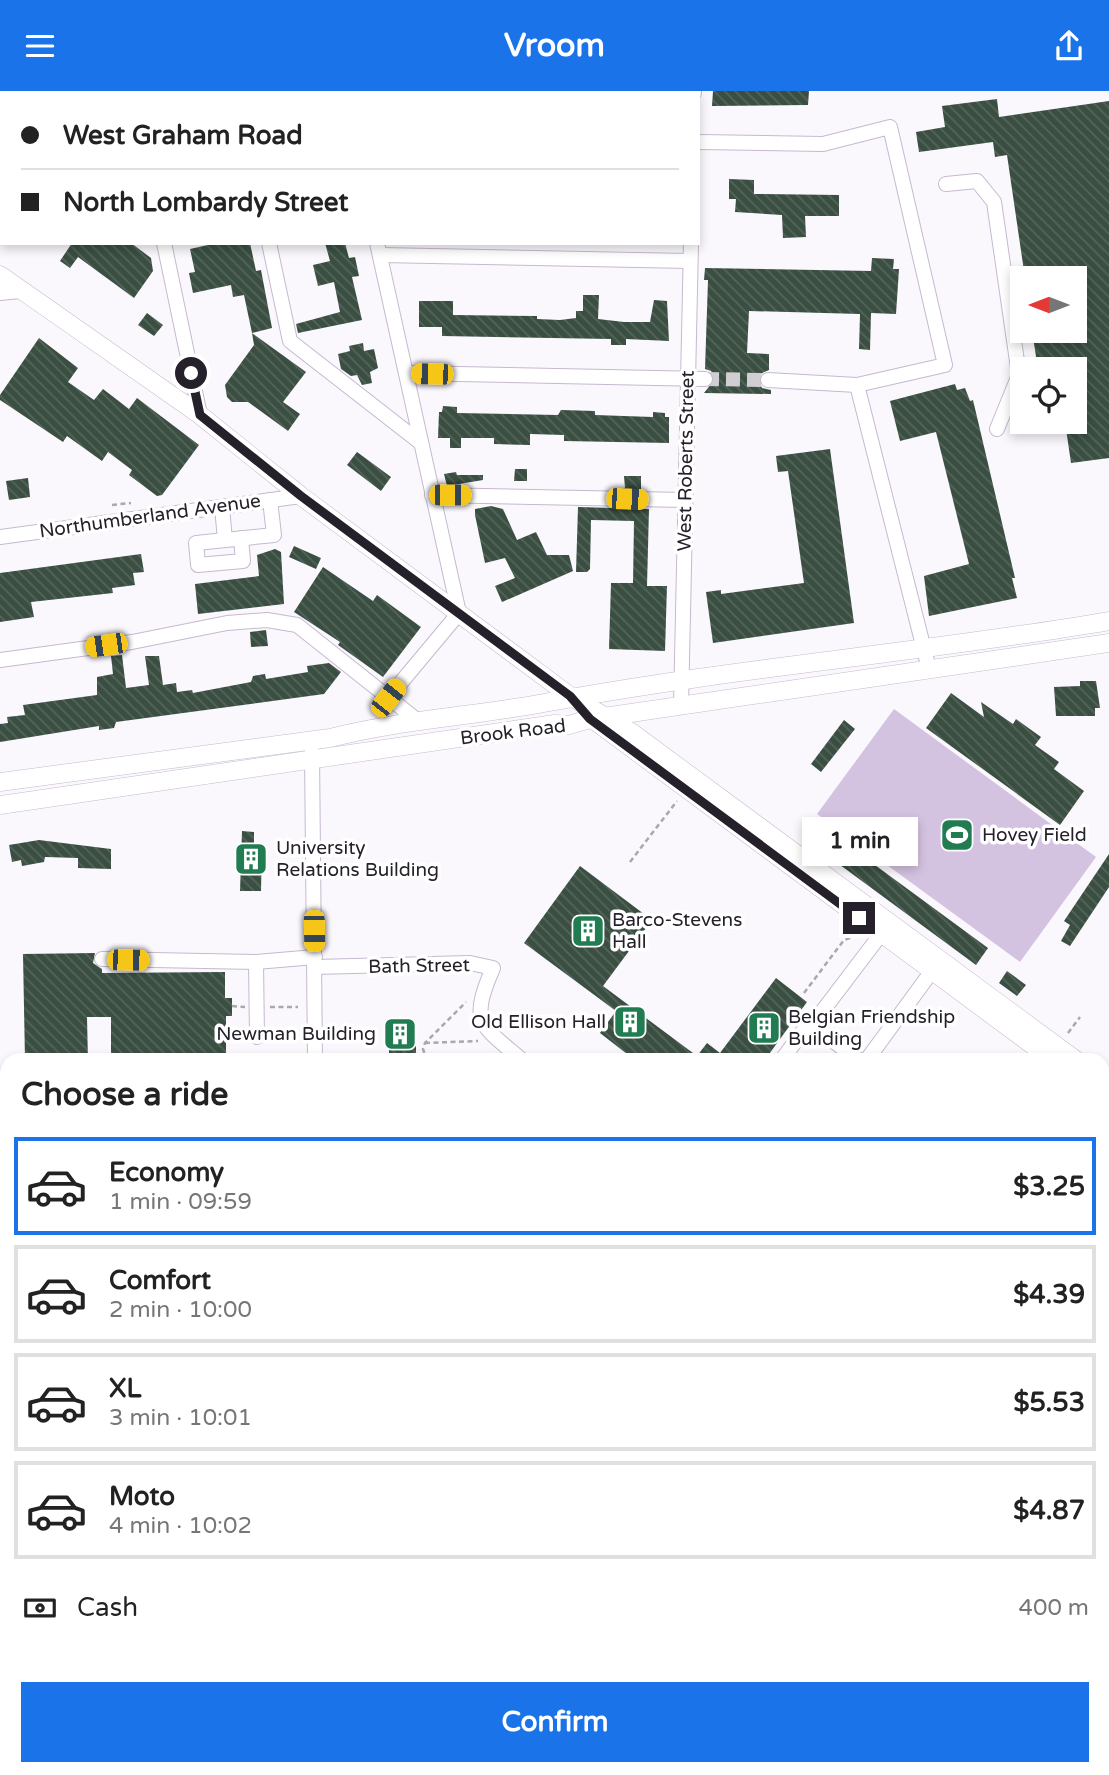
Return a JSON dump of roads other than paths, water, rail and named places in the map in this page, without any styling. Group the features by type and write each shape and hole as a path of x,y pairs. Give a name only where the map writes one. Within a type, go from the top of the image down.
{"main road":[{"path":"0,275 200,415 301,496 570,696 609,717 803,856 1066,1053"},
{"name":"Brook Road","path":"0,782 313,740 682,679 923,651 1109,621"},
{"name":"Brook Road","path":"0,804 555,724 569,725 590,719 1109,643"},
{"path":"570,696 590,719 1043,1053"}],"street":[{"path":"700,142 823,144 890,127 946,365 857,385 768,380"},
{"path":"946,184 977,181 994,202 1019,375 997,429"},
{"path":"164,245 200,415"},
{"path":"269,245 290,341 421,443"},
{"name":"West Roberts Street","path":"681,706 691,245"},
{"path":"388,698 459,613 378,249 690,261"},
{"path":"0,293 20,291"},
{"path":"406,373 705,379"},
{"path":"857,385 929,669"},
{"path":"432,495 685,500"},
{"name":"Northumberland Avenue","path":"0,537 301,496"},
{"path":"241,538 243,561 198,565 196,543 241,538 274,535 270,500"},
{"path":"222,507 225,540"},
{"path":"0,660 132,642 227,623 267,620 297,625 418,721"},
{"path":"313,740 316,1053"},
{"path":"787,1053 803,1031 812,1025 881,934"},
{"path":"102,959 315,962"},
{"path":"256,962 257,1037"},
{"name":"Bath Street","path":"315,962 470,963 493,968 479,1001 482,1022 514,1053"},
{"path":"872,1053 932,971"},
{"path":"812,1025 849,1053"}],"tunnel":[{"path":"705,379 768,380"}],"place":[{"name":"Hovey Field","path":"957,835"},
{"name":"University Relations Building","path":"251,859"},
{"name":"Barco-Stevens Hall","path":"588,931"},
{"name":"Old Ellison Hall","path":"630,1022"},
{"name":"Belgian Friendship Building","path":"764,1028"},
{"name":"Newman Building","path":"400,1034"}]}
